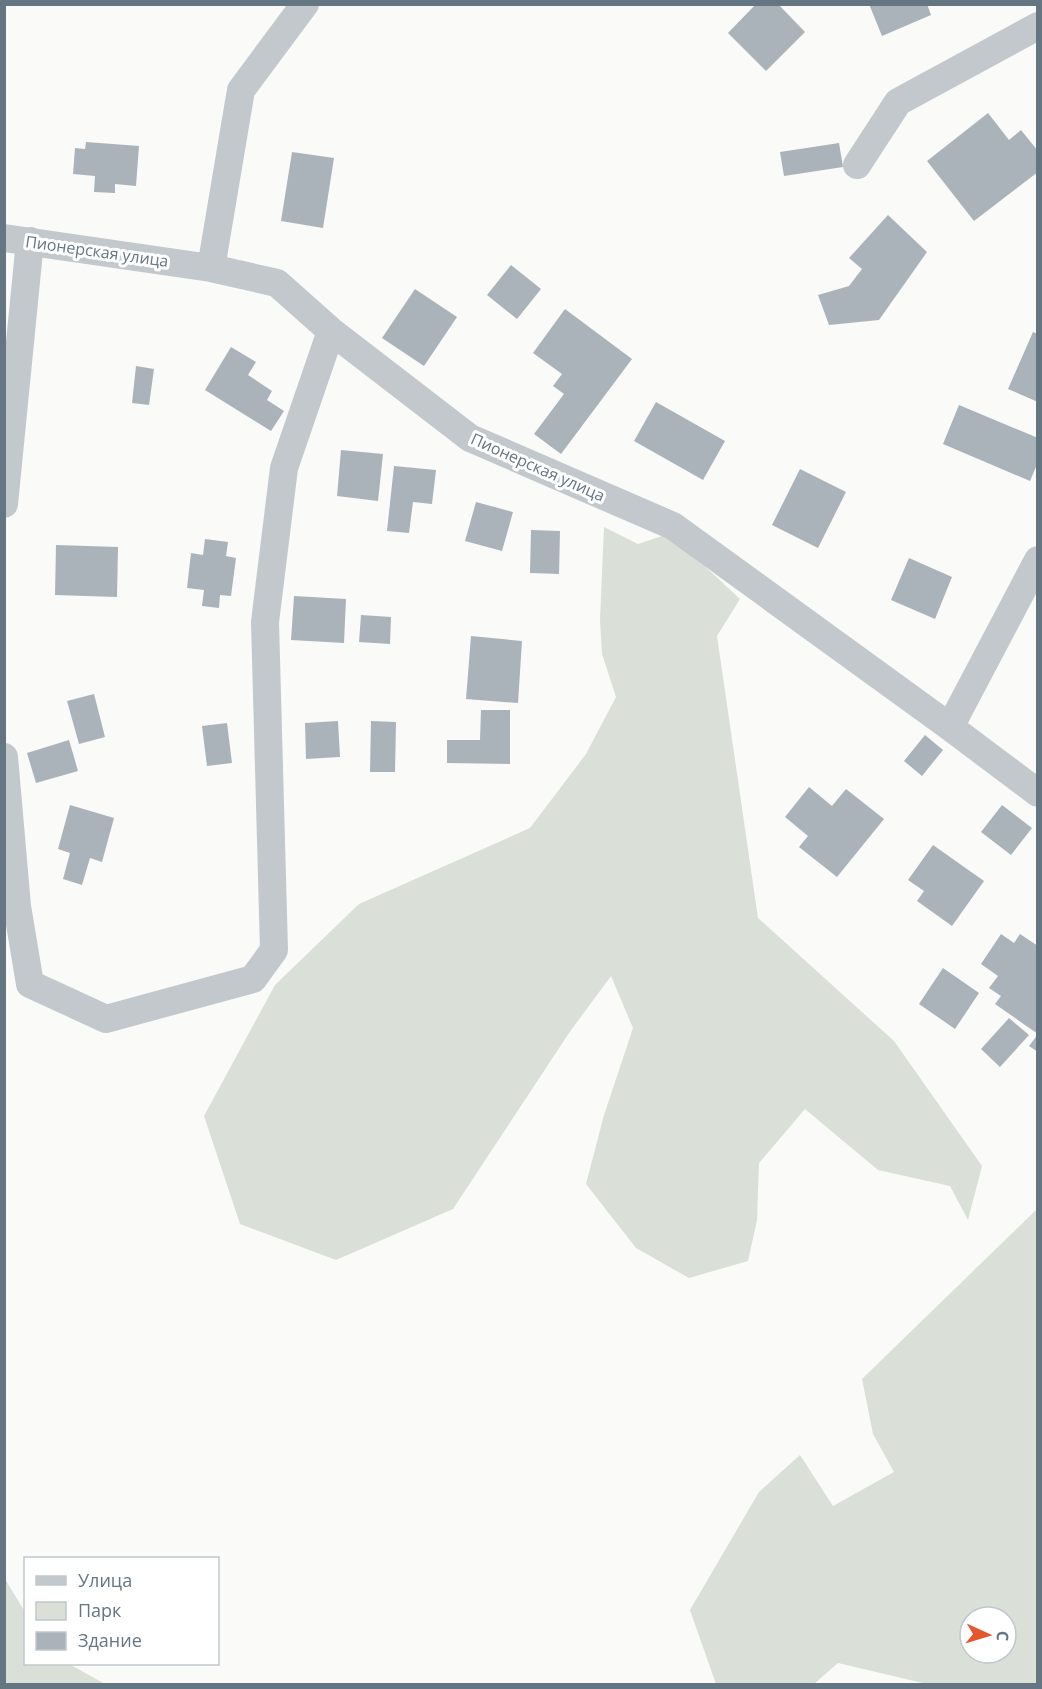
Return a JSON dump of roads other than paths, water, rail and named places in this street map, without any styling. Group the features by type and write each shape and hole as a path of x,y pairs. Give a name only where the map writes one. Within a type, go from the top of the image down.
{"street":[{"path":"211,268 242,90 305,4"},
{"path":"857,165 898,102 1038,26"},
{"path":"4,504 17,239"},
{"name":"Пионерская улица","path":"17,239 211,268 278,283 331,331 470,438 672,526 1038,793"},
{"path":"4,757 17,906 30,984 106,1019 253,979 274,950 265,622 284,468 331,331"},
{"path":"950,727 1038,560"}]}
